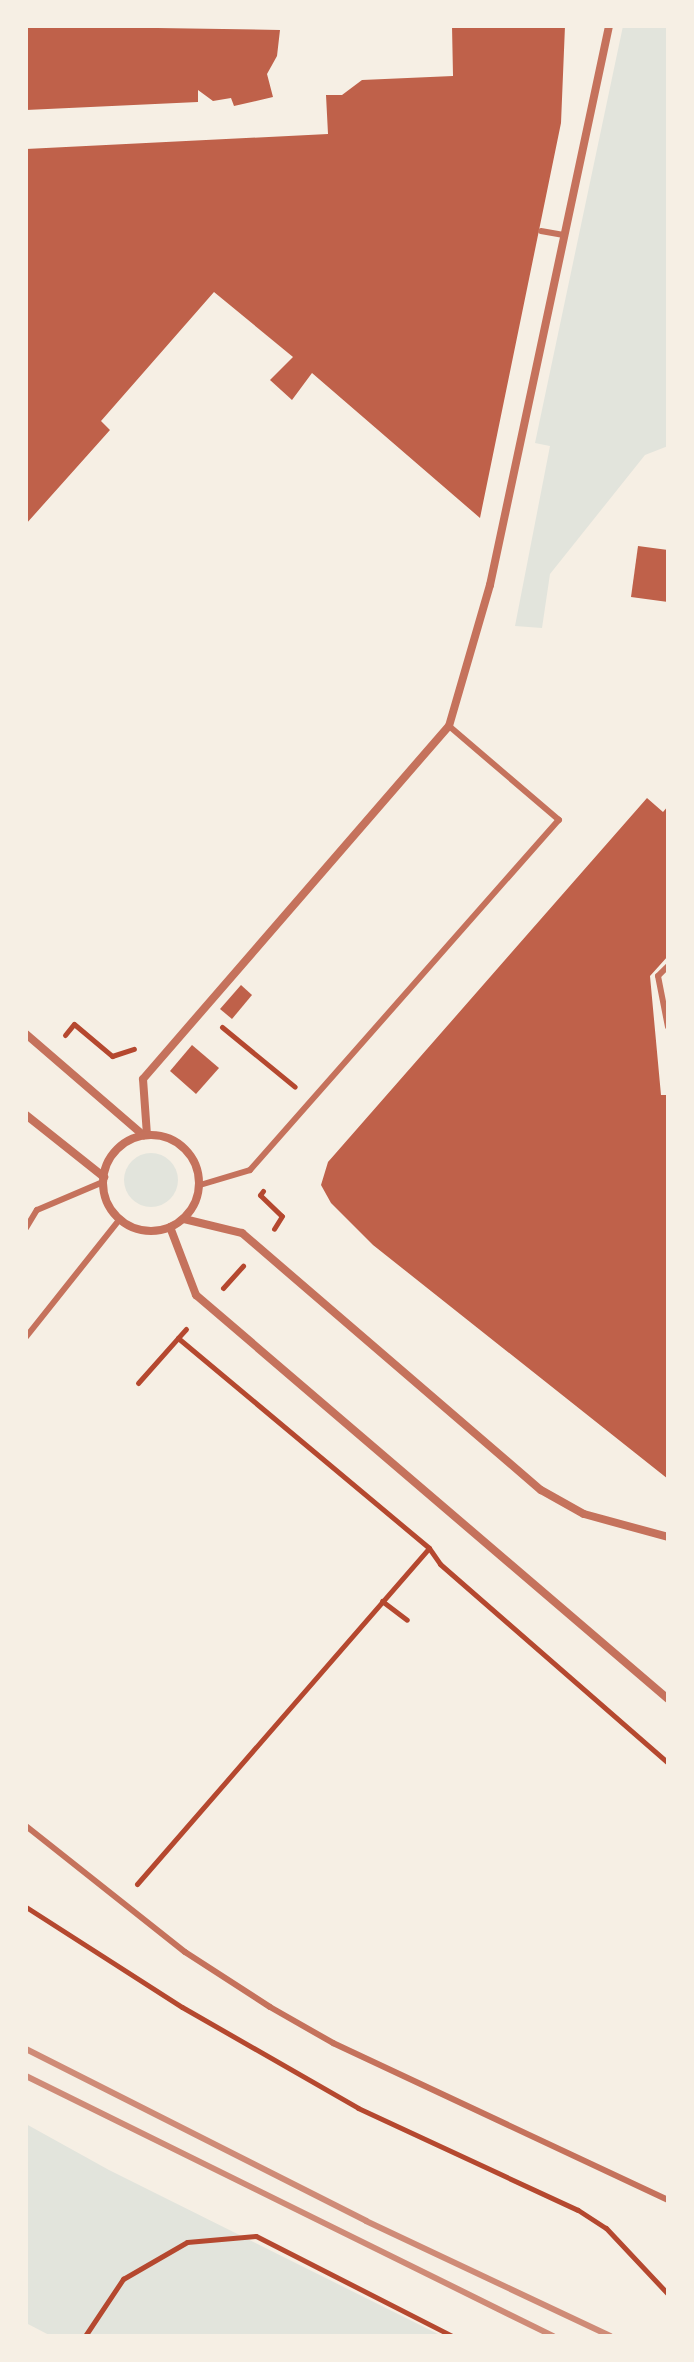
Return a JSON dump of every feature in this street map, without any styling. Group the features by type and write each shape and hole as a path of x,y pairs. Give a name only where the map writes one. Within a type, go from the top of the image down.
{"street":[{"path":"145,1135 143,1079 449,726 490,585 609,26"},
{"path":"26,1034 145,1135 182,1145 192,1157 200,1185 184,1219 170,1227 149,1231 120,1219 109,1206 104,1179 114,1151 145,1135"},
{"path":"26,1115 104,1179"},
{"path":"184,1219 242,1233 541,1490 584,1514 668,1537"},
{"path":"170,1227 196,1295 668,1699"}],"lane":[{"path":"541,231 564,235"},
{"path":"200,1185 250,1170 559,820 449,726"},
{"path":"668,966 658,976 668,1027"},
{"path":"26,1228 37,1210 104,1179"},
{"path":"26,1337 120,1219"},
{"path":"26,1826 185,1952 333,2043 668,2200"}],"path":[{"path":"202,1011 312,1101"},
{"path":"50,1054 74,1024 112,1056 141,1047"},
{"path":"267,1238 282,1216 260,1195 270,1184"},
{"path":"138,1383 186,1329"},
{"path":"178,1338 429,1548 440,1564 668,1763"},
{"path":"120,1903 429,1548"},
{"path":"382,1601 407,1620"},
{"path":"26,1907 182,2007 358,2108 578,2210 606,2228 668,2294"},
{"path":"85,2336 123,2279 187,2242 256,2236 452,2336"}],"shaded area":[{"path":"623,26 668,26 668,446 645,455 550,574 542,628 515,626 550,446 535,443"},
{"path":"151,1153 170,1161 178,1180 170,1199 151,1207 132,1199 124,1180 132,1161"},
{"path":"26,2124 109,2170 442,2336 51,2336 26,2323"}],"building":[{"path":"26,26 280,30 277,56 267,74 273,97 234,106 231,98 213,101 198,90 198,102 26,110"},
{"path":"452,26 565,26 561,123 480,518 312,373 292,400 270,380 293,357 214,292 101,421 110,430 26,524 26,149 328,134 326,95 342,95 362,80 453,76"},
{"path":"638,546 668,550 668,602 631,597"},
{"path":"647,798 663,812 668,806 668,956 650,976 661,1095 668,1095 668,1479 373,1245 331,1203 321,1185 328,1162"},
{"path":"241,985 252,995 232,1019 220,1009"},
{"path":"192,1045 219,1068 196,1094 170,1071"}],"railway":[{"path":"26,2049 366,2221 610,2336"},
{"path":"26,2076 553,2336"}]}
